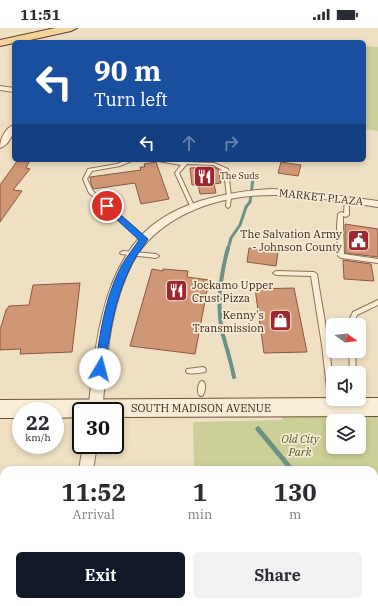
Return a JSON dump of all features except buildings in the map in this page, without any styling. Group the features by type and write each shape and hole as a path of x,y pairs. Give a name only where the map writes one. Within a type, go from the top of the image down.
{"main road":[{"path":"0,34 29,28"},
{"path":"18,40 71,28"},
{"path":"0,44 12,41"},
{"name":"SOUTH MADISON AVENUE","path":"366,405 378,407"},
{"name":"SOUTH MADISON AVENUE","path":"124,410 332,408 342,406"},
{"name":"SOUTH MADISON AVENUE","path":"0,409 72,410"}],"street":[{"path":"0,88 12,90"},
{"path":"0,145 12,130"},
{"name":"MARKET PLAZA","path":"96,402 100,361 115,281 144,239 169,220 202,203 228,202 244,195 271,192 347,199 378,204"},
{"path":"87,466 89,454"}],"lane":[{"path":"126,162 90,170 85,178 91,192 144,239"},
{"path":"172,162 185,164 214,164 226,170 228,202"},
{"path":"185,164 177,173 193,208"},
{"path":"347,199 346,215 341,214 341,256 378,261"},
{"path":"134,255 156,256"},
{"path":"276,273 314,274 325,345 332,408"},
{"path":"353,318 355,314 378,302"},
{"path":"189,371 203,370"},
{"path":"201,393 202,384"}],"green space":[{"path":"366,46 378,47 378,131 366,129"},
{"name":"Old City Park","path":"274,408 378,411 378,466 194,466 193,422 283,420"}],"waterway":[{"path":"228,249 231,238 240,225 246,207 250,202 253,179"},
{"path":"228,248 221,281 219,302 223,335 234,377"},
{"path":"258,429 289,466"}],"place":[{"name":"The Suds","path":"205,176"},
{"name":"The Salvation Army - Johnson County","path":"358,240"},
{"name":"Jockamo Upper Crust Pizza","path":"177,291"},
{"name":"Kenny's Transmission","path":"280,321"}],"route":[{"path":"100,369 107,321 116,289 126,266 144,239 107,206"}]}
